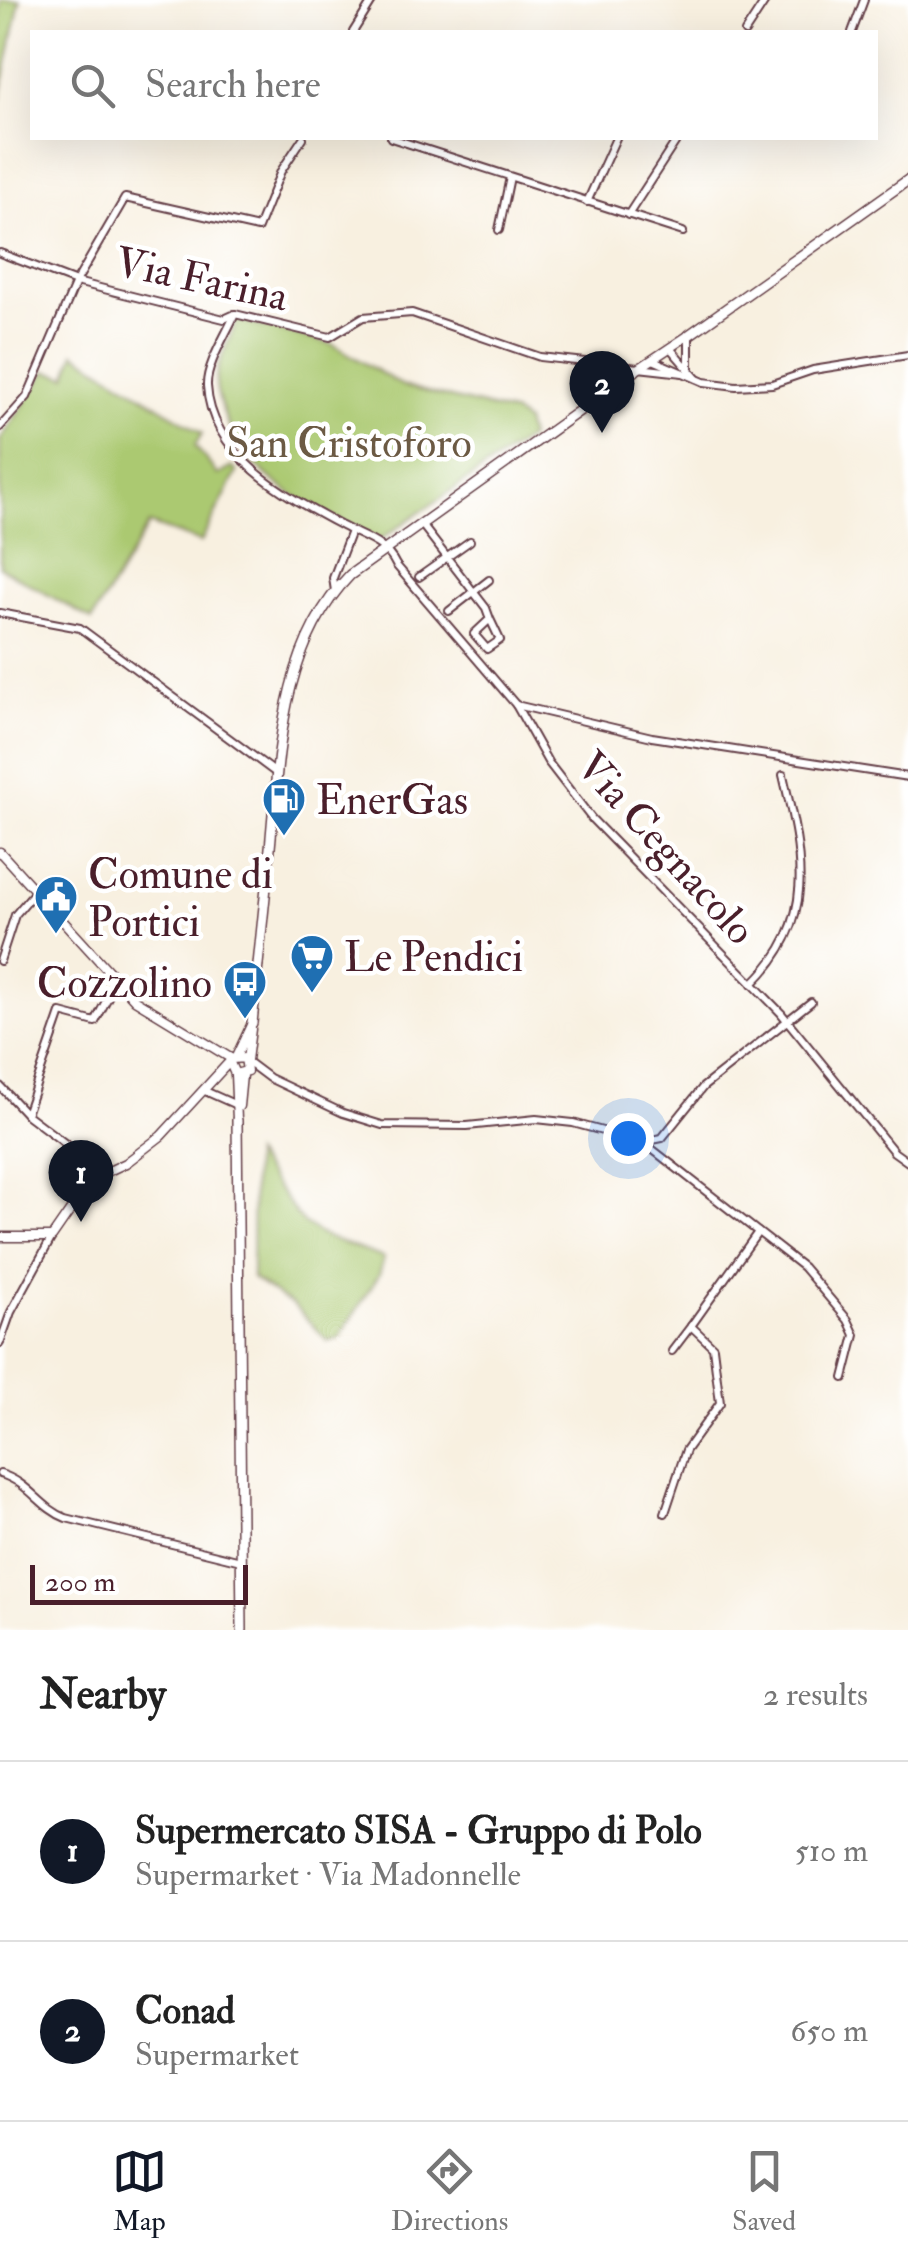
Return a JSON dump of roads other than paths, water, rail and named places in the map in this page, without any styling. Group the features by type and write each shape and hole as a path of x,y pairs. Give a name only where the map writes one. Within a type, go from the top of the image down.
{"main road":[{"path":"688,334 908,180"},
{"path":"252,1023 276,772 297,665 335,591 635,371"},
{"path":"236,1120 242,1630"}],"street":[{"path":"354,30 370,0"},
{"path":"747,30 766,0"},
{"path":"853,30 864,0"},
{"name":"Via Farina","path":"302,140 281,171 258,228 125,198 76,282 224,320 236,314 330,337 363,317 412,313 540,357 590,360 635,371 686,371"},
{"path":"398,140 683,232"},
{"path":"587,202 615,140"},
{"path":"628,215 677,140"},
{"path":"499,230 510,177"},
{"path":"0,253 76,282 28,397 1,424"},
{"path":"236,314 208,379 217,422 248,467 303,506 388,549"},
{"path":"635,371 688,334"},
{"path":"686,371 688,334"},
{"path":"670,348 686,371"},
{"path":"654,360 697,379 736,386 772,384 812,370 908,354"},
{"path":"422,524 490,618 500,640 487,649 474,634 490,618"},
{"path":"335,591 333,578 351,531"},
{"path":"419,577 470,541"},
{"name":"Via Cegnacolo","path":"388,549 396,565 516,705 548,762 592,819 752,984 894,1152 908,1162"},
{"path":"449,611 489,580"},
{"path":"0,613 80,628 276,772"},
{"name":"Via Cegnacolo","path":"516,705 652,737 908,778"},
{"path":"752,984 770,967 798,918 801,872 783,774"},
{"path":"0,852 135,1000 235,1067 269,1078 343,1113 382,1125 467,1126 536,1118 573,1123 643,1142 812,1276 848,1320 854,1335 844,1378"},
{"path":"0,960 15,915 36,889"},
{"path":"26,1114 62,1013 95,1022 118,980"},
{"path":"643,1142 662,1138 703,1087 810,1002"},
{"path":"248,1061 252,1023"},
{"path":"236,1120 235,1067 252,1023"},
{"path":"0,1343 11,1312 84,1188 161,1136 212,1083 248,1061"},
{"path":"235,1067 248,1061"},
{"path":"248,1061 269,1078"},
{"path":"235,1067 236,1120"},
{"path":"0,1086 26,1114 104,1172"},
{"path":"205,1091 234,1104"},
{"path":"672,1352 758,1232"},
{"path":"0,1237 52,1237"},
{"path":"665,1513 686,1450 720,1403 713,1347 690,1326"},
{"path":"0,1474 31,1488 54,1514 241,1561"}],"place":[{"name":"Conad","path":"602,433"},
{"name":"EnerGas","path":"284,837"},
{"name":"Comune di Portici","path":"56,935"},
{"name":"Le Pendici","path":"312,994"},
{"name":"Cozzolino","path":"245,1020"},
{"name":"Supermercato SISA - Gruppo di Polo","path":"81,1222"}],"park label":[{"name":"San Cristoforo","path":"349,442"}]}
